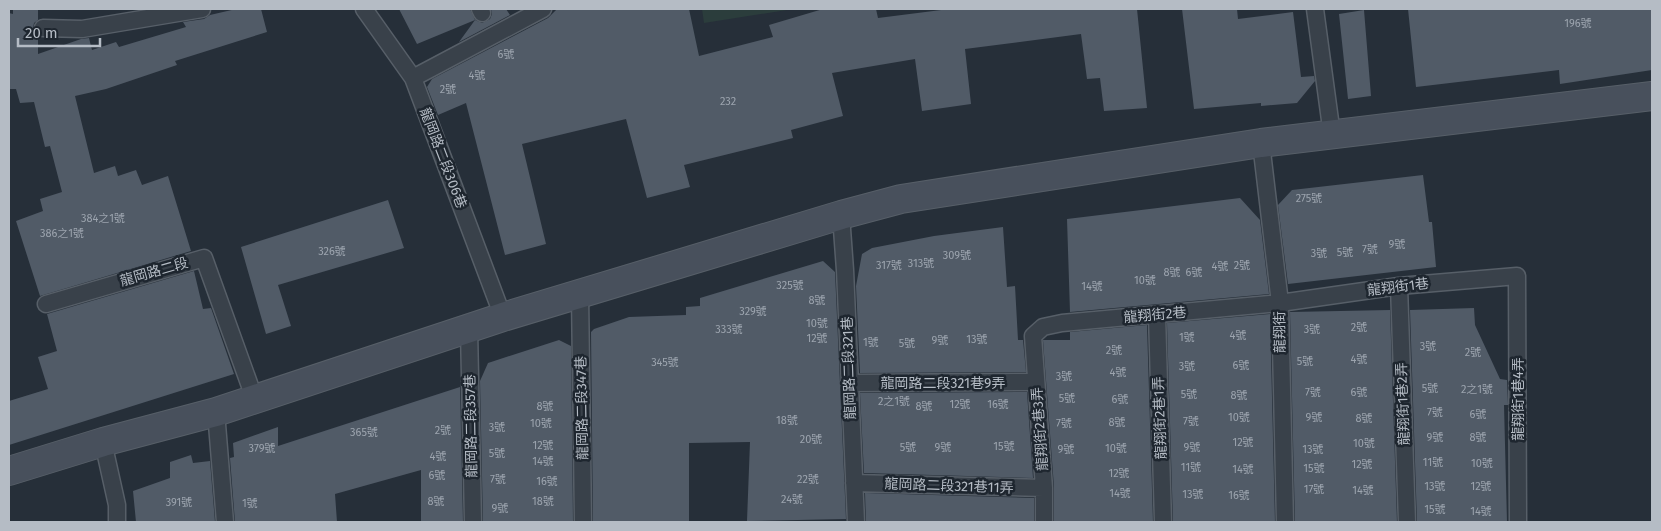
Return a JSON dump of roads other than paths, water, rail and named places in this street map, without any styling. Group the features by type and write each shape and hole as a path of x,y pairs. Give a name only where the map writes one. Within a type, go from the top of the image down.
{"main road":[{"path":"9,471 103,442 216,412 502,317 840,215 901,199 1261,143 1652,96"}],"lane":[{"path":"43,28 82,29 202,9"},
{"name":"龍岡路二段306巷","path":"364,9 413,78 502,317"},
{"path":"413,78 543,9"},
{"path":"1315,9 1332,135"},
{"name":"龍翔街","path":"1261,143 1280,303 1285,522"},
{"name":"龍岡路二段321巷","path":"840,215 856,522"},
{"name":"龍岡路二段","path":"46,304 204,258 255,400"},
{"name":"龍翔街1巷","path":"1280,303 1399,286 1517,276"},
{"name":"龍翔街1巷4弄","path":"1517,276 1518,522"},
{"name":"龍翔街1巷2弄","path":"1399,286 1408,522"},
{"name":"龍岡路二段347巷","path":"580,293 583,522"},
{"name":"龍翔街2巷","path":"1034,336 1043,327 1062,323 1280,303"},
{"name":"龍翔街2巷1弄","path":"1157,315 1163,522"},
{"name":"龍岡路二段357巷","path":"469,329 473,522"},
{"name":"龍翔街2巷3弄","path":"1034,336 1044,488 1044,522"},
{"name":"龍岡路二段321巷9弄","path":"850,383 1036,382"},
{"path":"216,412 225,522"},
{"path":"103,442 117,505 117,522"},
{"name":"龍岡路二段321巷11弄","path":"854,483 1044,488"}]}
